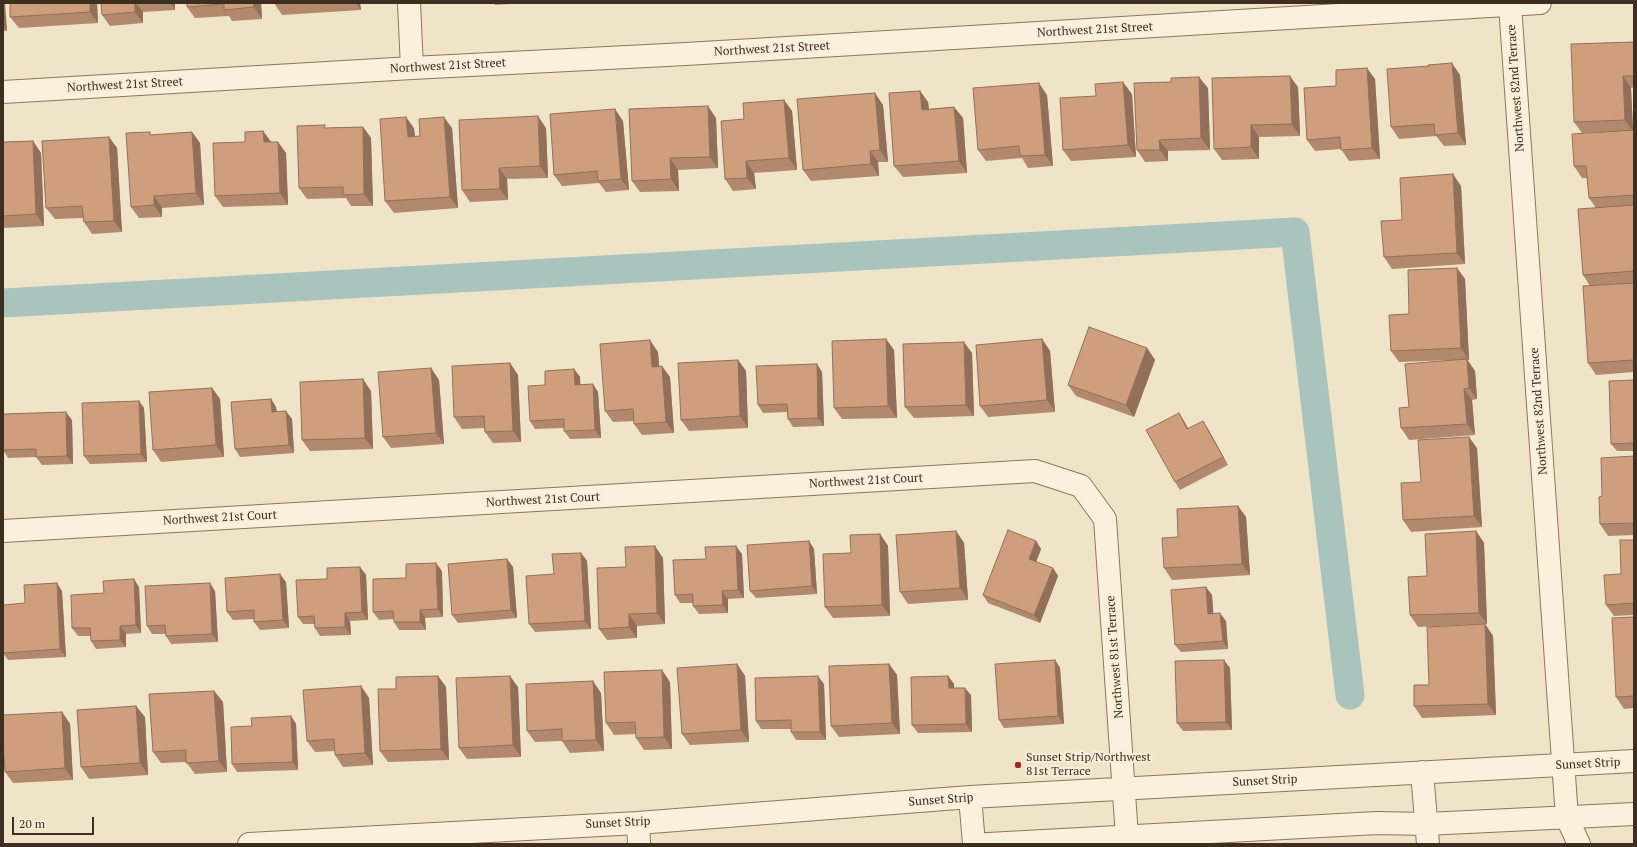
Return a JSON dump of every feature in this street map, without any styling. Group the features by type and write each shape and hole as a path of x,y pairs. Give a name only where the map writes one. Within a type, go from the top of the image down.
{"street":[{"path":"409,3 412,68"},
{"name":"Northwest 21st Street","path":"3,92 412,68 686,54 1540,3"},
{"name":"Northwest 82nd Terrace","path":"1510,5 1566,818"},
{"name":"Northwest 21st Court","path":"3,531 1035,471 1081,486"},
{"name":"Northwest 81st Terrace","path":"1081,486 1105,519 1127,837"},
{"name":"Sunset Strip","path":"249,844 322,842 638,823 970,797 1634,761"},
{"path":"1422,772 1427,834"},
{"path":"970,797 974,844"},
{"path":"988,844 1377,823 1427,834 1566,818 1634,814"},
{"path":"1566,818 1579,844"},
{"path":"638,823 639,844"}],"building":[{"path":"10,3 90,3 90,12 10,17"},
{"path":"101,3 135,3 135,12 102,15"},
{"path":"187,3 253,3 254,7 224,10 224,4 187,7"},
{"path":"1634,42 1634,76 1623,76 1625,120 1574,122 1571,44"},
{"path":"1452,63 1458,133 1435,135 1434,124 1391,127 1387,69"},
{"path":"1367,68 1372,148 1341,150 1340,137 1307,140 1304,88 1336,86 1336,70"},
{"path":"1290,76 1292,124 1251,125 1251,147 1214,149 1212,78"},
{"path":"1199,77 1201,138 1159,140 1160,150 1137,150 1134,83 1171,82 1171,78"},
{"path":"1123,82 1128,145 1063,150 1060,98 1096,96 1095,84"},
{"path":"1039,83 1045,155 1020,156 1019,146 978,150 973,88"},
{"path":"920,91 922,110 954,107 959,161 894,166 889,93"},
{"path":"875,93 880,150 870,151 871,164 803,170 797,99"},
{"path":"784,100 789,158 746,161 747,178 725,179 721,121 744,119 743,103"},
{"path":"708,106 710,157 670,158 671,179 632,181 629,109"},
{"path":"615,109 621,179 598,181 597,171 554,175 550,114"},
{"path":"538,116 540,166 499,168 500,189 462,190 459,120"},
{"path":"406,117 408,137 420,136 419,119 444,117 450,197 385,201 380,119"},
{"path":"325,125 324,128 363,127 364,194 343,195 343,187 299,188 297,126"},
{"path":"1634,130 1634,195 1589,198 1586,166 1574,166 1572,134"},
{"path":"263,131 264,142 278,142 280,193 215,196 213,143 245,142 245,132"},
{"path":"150,132 150,135 192,132 196,193 154,196 154,205 131,207 126,133"},
{"path":"109,137 114,221 84,222 82,206 46,208 42,141"},
{"path":"33,141 36,214 3,216 3,142"},
{"path":"1453,174 1457,253 1384,257 1381,221 1402,220 1400,178"},
{"path":"1634,205 1634,271 1583,275 1578,209"},
{"path":"1457,268 1461,348 1391,351 1389,315 1409,314 1408,270"},
{"path":"1634,283 1634,360 1588,363 1583,286"},
{"path":"1089,327 1147,348 1126,405 1068,385"},
{"path":"886,339 888,406 834,408 832,341"},
{"path":"1042,339 1047,400 980,406 976,345"},
{"path":"650,340 652,367 662,366 666,422 634,424 633,409 605,411 600,344"},
{"path":"964,342 966,405 905,407 903,344"},
{"path":"1467,359 1469,388 1464,389 1467,424 1401,428 1399,408 1409,407 1405,364"},
{"path":"738,360 740,416 681,420 678,363"},
{"path":"510,363 513,431 485,432 484,416 454,417 452,366"},
{"path":"817,364 818,418 788,419 787,404 758,405 756,366"},
{"path":"431,368 436,433 383,437 378,372"},
{"path":"574,369 575,385 593,384 595,430 564,431 564,419 530,421 528,386 545,385 545,371"},
{"path":"363,379 365,438 302,440 300,382"},
{"path":"1634,380 1634,443 1611,444 1609,381"},
{"path":"212,388 216,445 153,450 149,392"},
{"path":"271,399 272,412 286,411 289,445 235,449 231,402"},
{"path":"139,401 141,454 84,456 82,403"},
{"path":"66,412 67,456 36,457 36,449 3,450 3,414"},
{"path":"1179,413 1187,429 1203,421 1223,457 1175,482 1146,430"},
{"path":"1469,437 1474,516 1403,520 1401,483 1421,482 1418,440"},
{"path":"1634,456 1634,523 1600,524 1599,497 1602,496 1601,458"},
{"path":"1238,506 1242,564 1164,568 1162,538 1178,537 1177,509"},
{"path":"1008,530 1036,541 1029,559 1053,568 1034,615 983,595"},
{"path":"956,531 960,588 900,592 896,535"},
{"path":"1476,531 1479,613 1410,615 1408,577 1427,576 1425,534"},
{"path":"880,534 882,605 825,607 823,554 851,553 850,535"},
{"path":"1620,540 1634,540 1634,603 1606,605 1604,575 1621,574"},
{"path":"809,541 812,586 750,591 747,545"},
{"path":"655,546 657,613 629,614 629,627 599,629 597,568 626,567 625,547"},
{"path":"736,546 738,590 722,591 723,605 693,606 693,594 675,595 673,560 706,559 705,547"},
{"path":"581,553 585,621 529,624 526,576 554,574 552,554"},
{"path":"507,559 511,610 452,615 448,564"},
{"path":"436,563 438,609 420,610 420,622 394,622 393,611 373,612 373,579 406,578 406,564"},
{"path":"360,567 362,612 345,613 345,627 315,628 314,616 298,617 296,580 327,579 327,568"},
{"path":"280,574 283,620 254,622 254,610 227,612 225,578"},
{"path":"134,579 136,625 120,626 120,640 91,641 90,628 72,628 71,595 104,593 103,581"},
{"path":"57,583 60,649 3,653 3,605 25,603 24,585"},
{"path":"210,583 212,634 166,636 165,625 147,626 145,586"},
{"path":"1206,587 1208,614 1220,613 1223,641 1175,645 1171,590"},
{"path":"1634,617 1634,696 1616,697 1612,618"},
{"path":"1485,624 1488,704 1414,706 1414,685 1429,685 1427,627"},
{"path":"1055,660 1058,716 999,720 995,664"},
{"path":"1224,660 1226,722 1177,723 1175,661"},
{"path":"737,664 741,730 682,734 677,668"},
{"path":"889,664 892,723 831,726 829,666"},
{"path":"662,670 664,737 636,738 635,722 606,723 604,672"},
{"path":"438,676 441,749 380,751 378,689 396,689 396,677"},
{"path":"510,676 513,745 459,748 456,678"},
{"path":"818,676 820,732 791,732 791,720 756,721 755,678"},
{"path":"948,676 949,688 965,688 966,724 912,725 911,677"},
{"path":"593,681 596,740 562,741 562,729 527,731 526,684"},
{"path":"361,686 365,753 335,755 334,739 307,741 303,690"},
{"path":"214,691 219,761 186,763 186,750 153,752 149,694"},
{"path":"136,706 140,763 81,767 77,710"},
{"path":"62,712 65,768 5,772 3,715"},
{"path":"291,716 293,762 232,764 231,727 252,726 251,718"}],"waterway":[{"path":"3,303 1295,232 1350,695"}],"place":[{"name":"Sunset Strip/Northwest 81st Terrace","path":"1018,765"}]}
